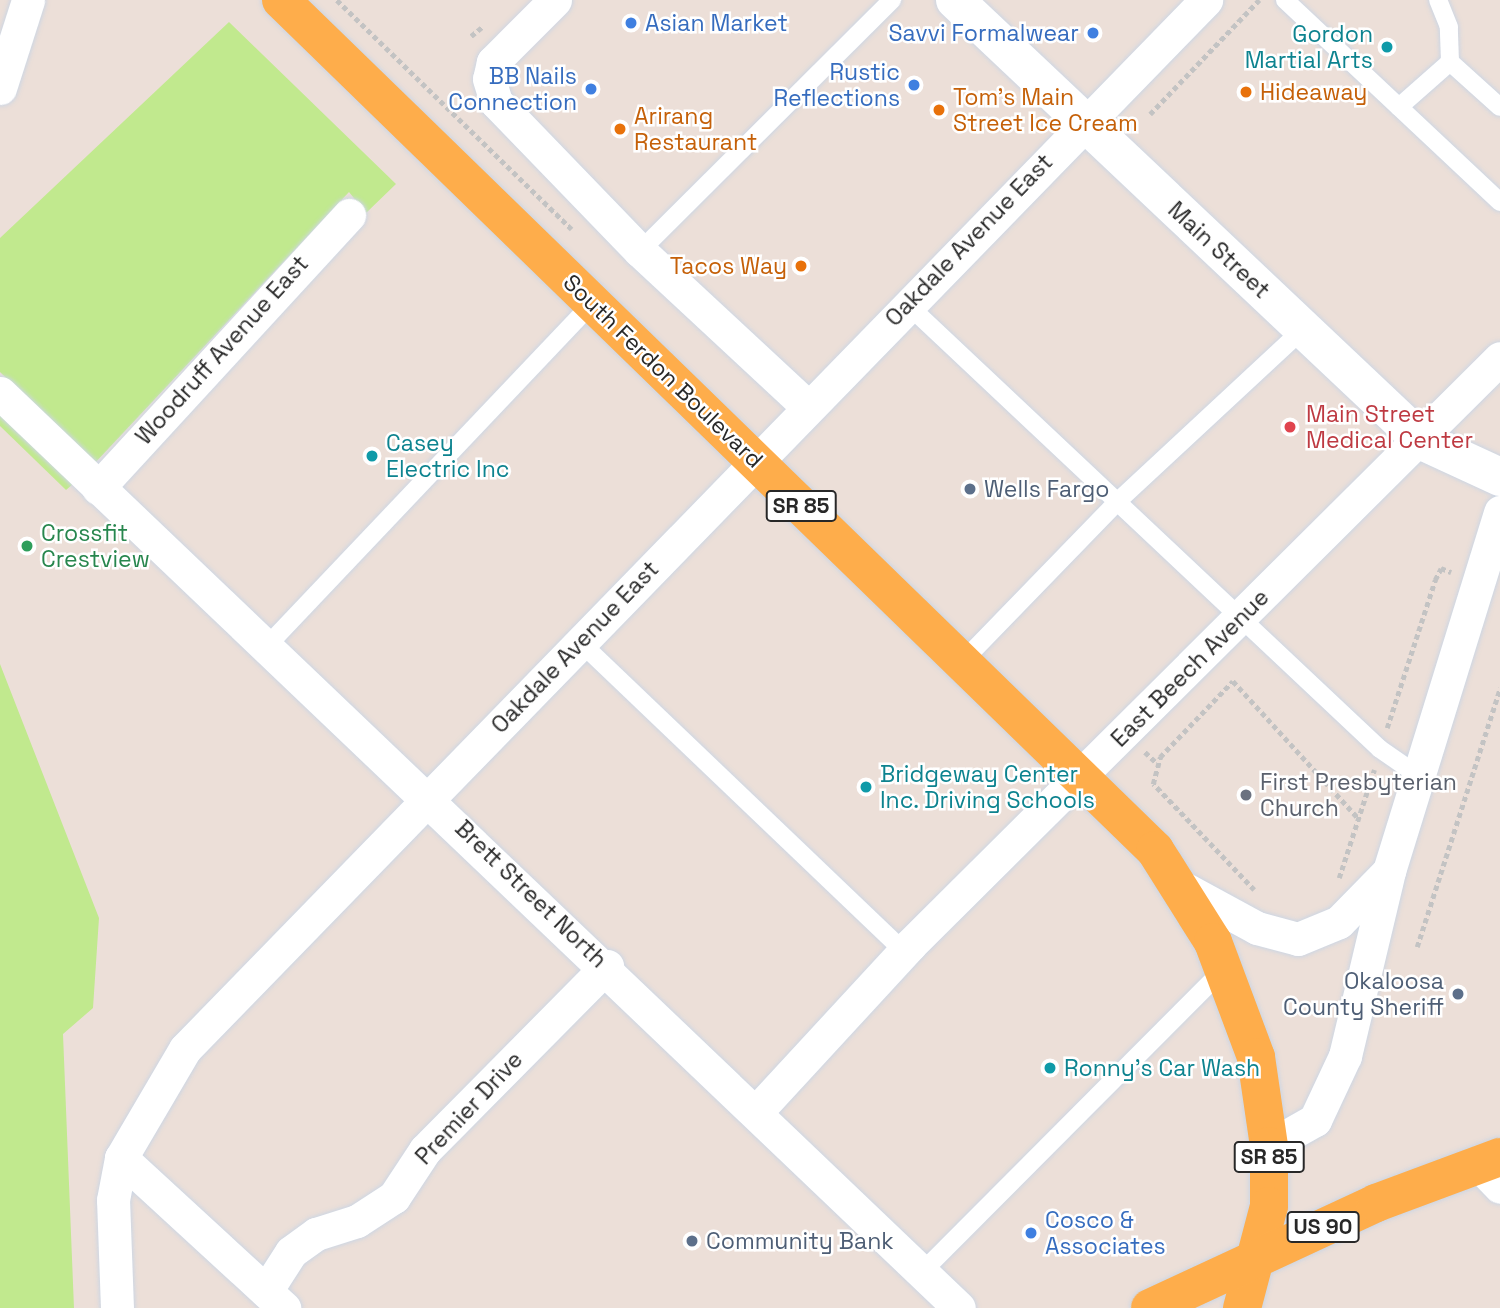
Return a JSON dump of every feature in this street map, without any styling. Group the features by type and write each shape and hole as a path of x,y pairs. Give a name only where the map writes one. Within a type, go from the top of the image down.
{"main road":[{"name":"South Ferdon Boulevard","path":"281,0 1155,850 1225,968 1256,1057 1269,1146 1269,1206 1258,1256"},
{"name":"US 90","path":"1150,1308 1258,1256 1493,1170"},
{"name":"SR 85","path":"1242,1308 1258,1256"}],"street":[{"path":"0,88 27,0"},
{"path":"555,0 494,62 489,79 496,102 640,251 807,406"},
{"name":"Main Street","path":"955,0 1422,441 1500,477"},
{"name":"Oakdale Avenue East","path":"117,1308 113,1200 121,1158 185,1049 753,460 1206,0"},
{"name":"Woodruff Avenue East","path":"98,488 349,215"},
{"name":"East Beech Avenue","path":"757,1111 904,951 1422,441 1500,358"},
{"name":"Brett Street North","path":"0,393 607,966 958,1308"},
{"path":"1269,1146 1315,1120 1326,1102 1375,947 1389,871 1500,512"},
{"path":"1178,885 1256,928 1298,939 1339,922 1389,871"},
{"name":"Premier Drive","path":"275,1299 307,1240 380,1210 394,1197 425,1150 607,966"},
{"path":"121,1158 275,1299"}],"lane":[{"path":"640,251 892,0"},
{"path":"1285,0 1500,202"},
{"path":"1438,0 1449,27 1450,62 1500,107"},
{"path":"1399,107 1450,62"},
{"path":"267,646 593,302"},
{"path":"907,304 1380,749 1419,776"},
{"path":"961,663 1117,502 1303,329"},
{"path":"579,641 904,951"},
{"path":"923,1271 1225,968"}],"path":[{"path":"1150,114 1259,0"},
{"path":"1259,894 1153,784 1160,757 1233,681 1359,819"},
{"path":"1417,947 1500,688"}],"green space":[{"path":"229,22 396,184 366,213 349,192 94,464 0,372 0,238"},
{"path":"0,414 73,484 66,490 0,426"},
{"path":"0,664 99,918 93,1008 63,1034 74,1308 0,1308"}],"place":[{"name":"Asian Market","path":"631,23"},
{"name":"Savvi Formalwear","path":"1093,33"},
{"name":"Gordon Martial Arts","path":"1387,47"},
{"name":"Rustic Reflections","path":"914,85"},
{"name":"BB Nails Connection","path":"591,89"},
{"name":"Hideaway","path":"1246,92"},
{"name":"Tom's Main Street Ice Cream","path":"939,110"},
{"name":"Arirang Restaurant","path":"620,129"},
{"name":"Tacos Way","path":"801,266"},
{"name":"Main Street Medical Center","path":"1290,427"},
{"name":"Casey Electric Inc","path":"372,456"},
{"name":"Wells Fargo","path":"970,489"},
{"name":"Crossfit Crestview","path":"27,546"},
{"name":"Bridgeway Center Inc. Driving Schools","path":"866,787"},
{"name":"First Presbyterian Church","path":"1246,795"},
{"name":"Okaloosa County Sheriff","path":"1458,994"},
{"name":"Ronny's Car Wash","path":"1050,1068"},
{"name":"Cosco & Associates","path":"1031,1233"},
{"name":"Community Bank","path":"692,1241"}]}
